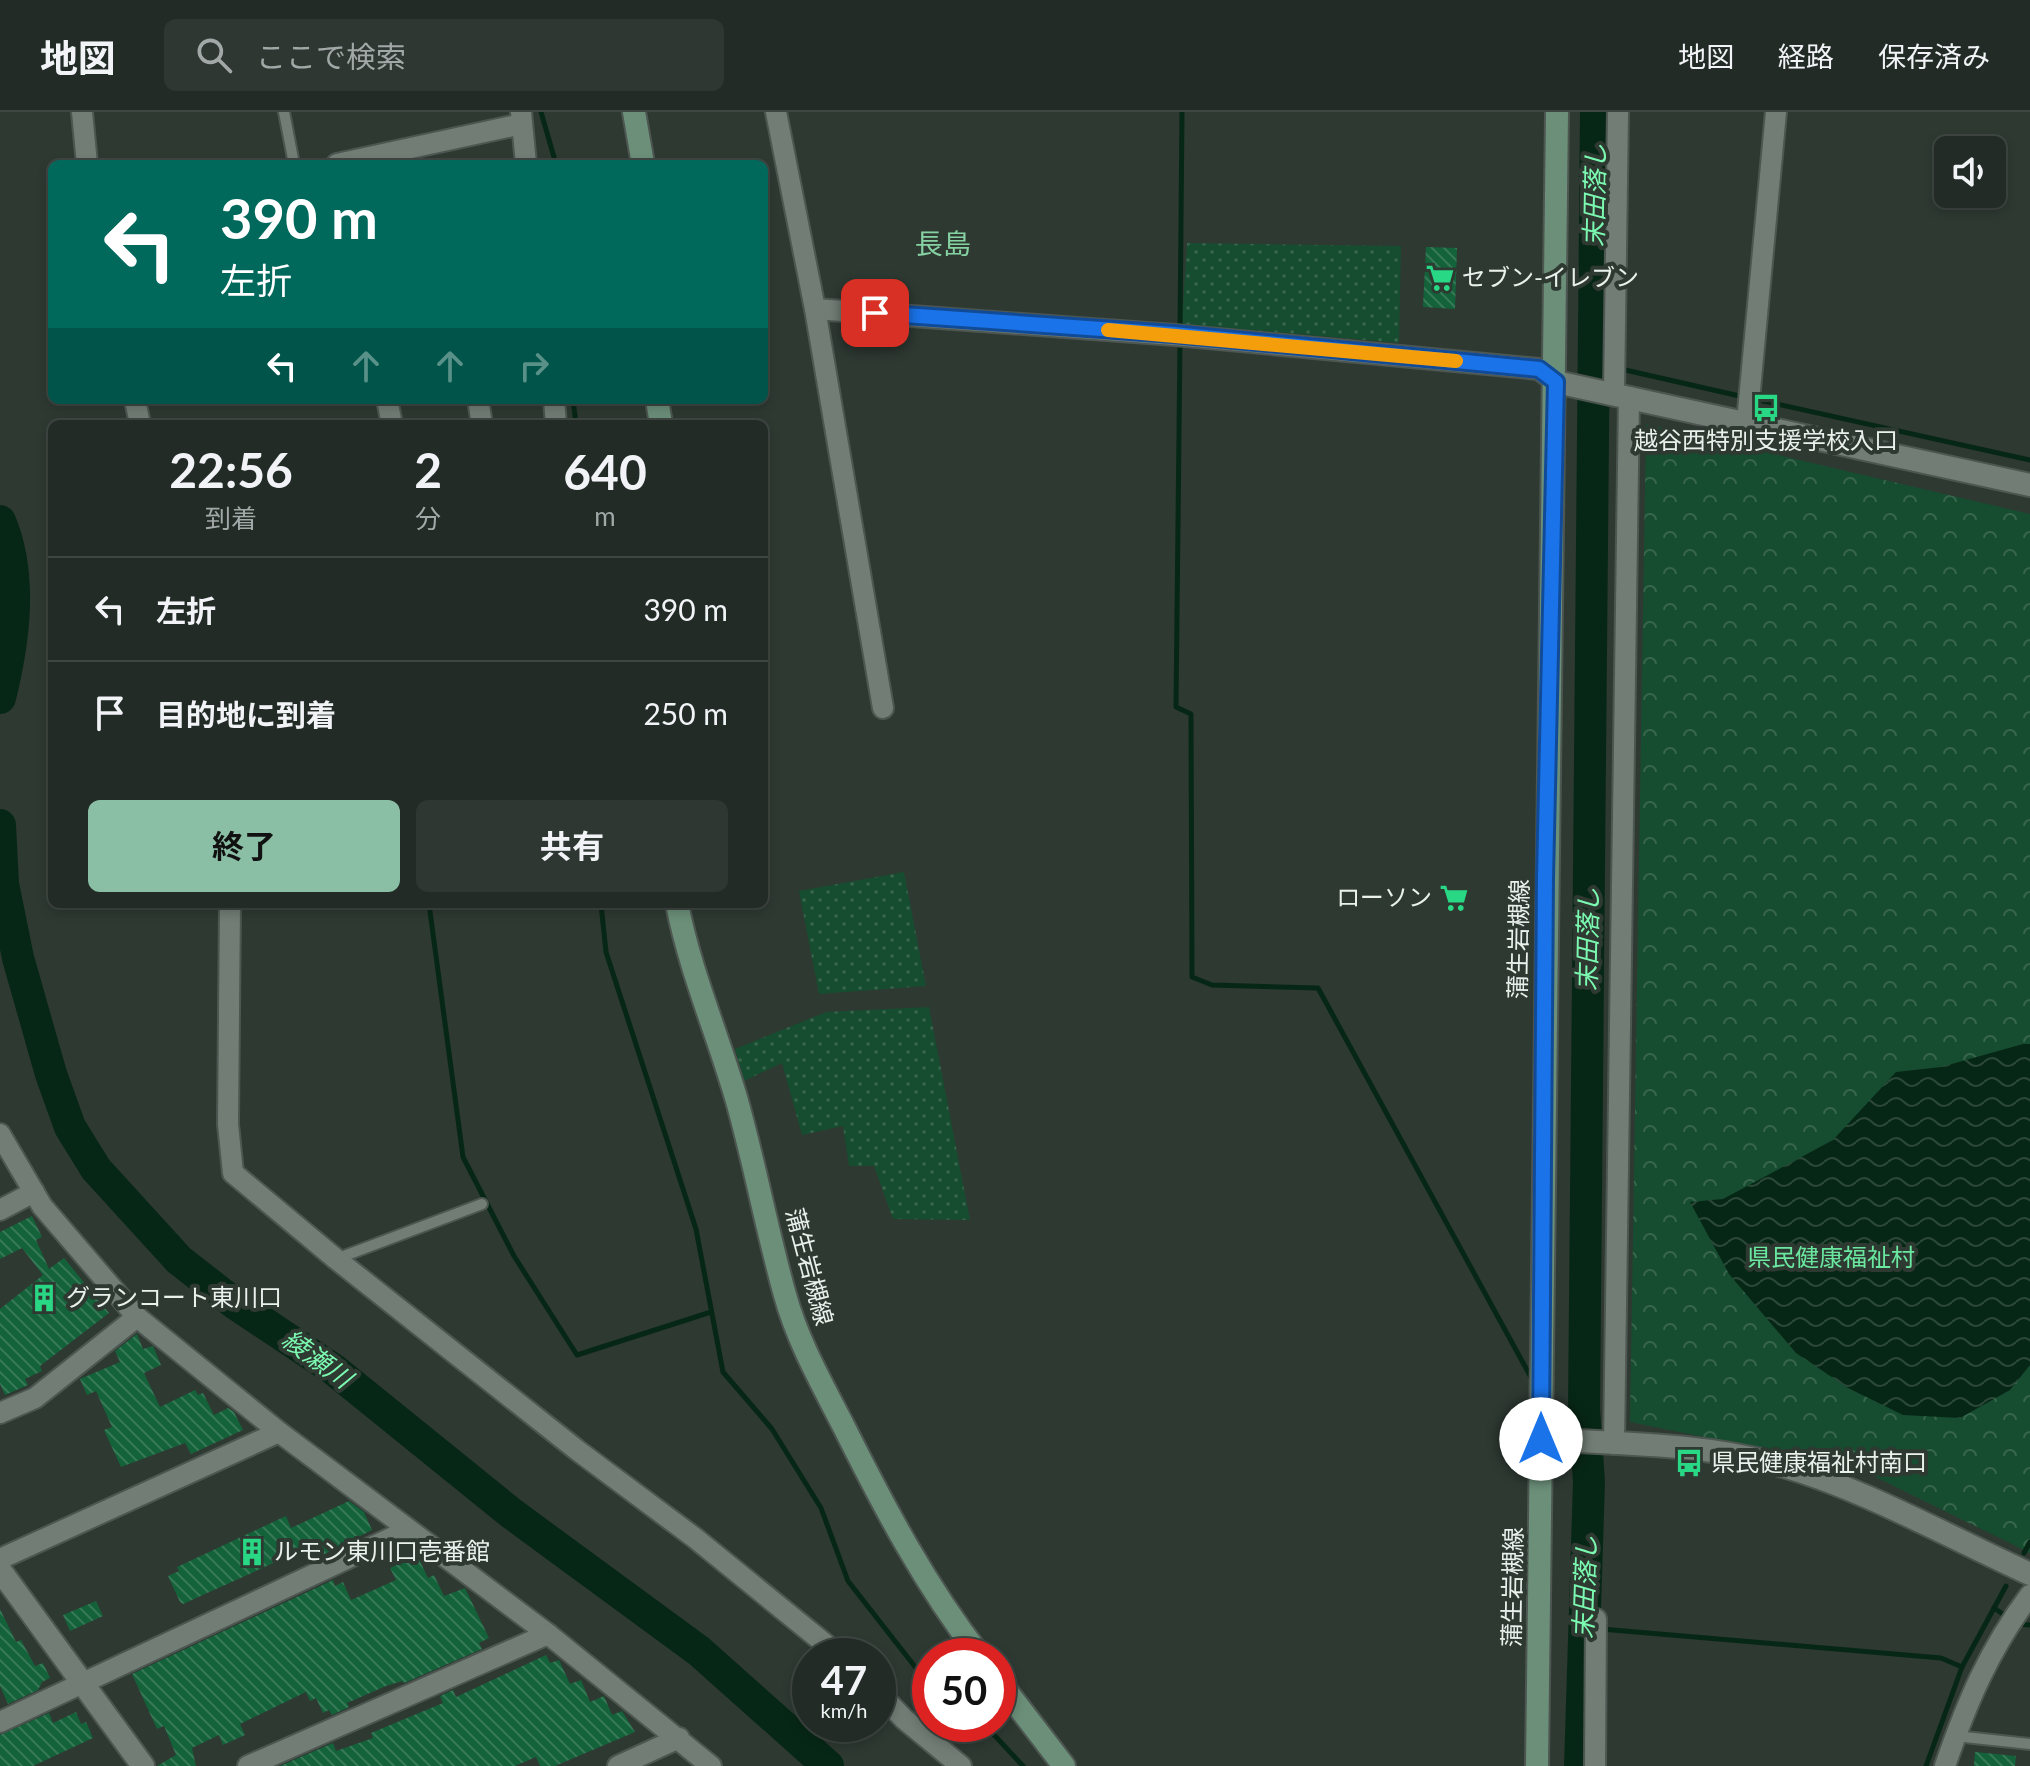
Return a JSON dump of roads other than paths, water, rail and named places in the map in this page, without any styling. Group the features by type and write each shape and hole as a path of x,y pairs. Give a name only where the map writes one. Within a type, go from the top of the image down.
{"main road":[{"path":"634,112 642,160"},
{"name":"蒲生岩槻線","path":"1537,1766 1545,878 1556,382 1557,112"},
{"name":"蒲生岩槻線","path":"678,908 684,942 724,1057 765,1204 785,1295 803,1346 888,1515 931,1587 967,1638"},
{"path":"1016,1703 1064,1766"}],"street":[{"path":"82,112 87,160"},
{"path":"776,112 815,309 883,708"},
{"path":"1614,1444 1621,396 1618,112"},
{"path":"1747,422 1776,112"},
{"path":"374,160 430,154 521,118 526,160"},
{"path":"815,309 1184,335 1539,369 1556,382 2030,485"},
{"path":"230,908 228,1124 233,1173 336,1259 577,1450 695,1538 818,1638"},
{"path":"0,1134 42,1206 137,1317 279,1432 548,1634 711,1766"},
{"path":"0,1210 34,1192"},
{"path":"0,1413 35,1398 137,1317"},
{"path":"0,1559 279,1432"},
{"path":"1541,1439 1709,1450 1811,1474 2030,1574"},
{"path":"0,1722 408,1530"},
{"path":"0,1570 143,1766"},
{"path":"1945,1766 1998,1637 2030,1595"},
{"path":"1595,1766 1596,1619"},
{"path":"248,1766 548,1634"},
{"path":"896,1711 961,1766"},
{"path":"618,1766 679,1738"}],"lane":[{"path":"284,112 293,160"},
{"path":"336,1259 482,1204"},
{"path":"1955,1736 2030,1744"}],"water":[{"path":"2030,1044 2030,1365 2010,1390 1960,1418 1903,1415 1848,1388 1796,1353 1729,1274 1690,1202 1723,1199 1833,1140 1896,1072 1941,1067"}],"waterway":[{"path":"541,112 555,160"},
{"path":"1180,331 1182,112"},
{"name":"末田落し","path":"1580,1766 1589,1482 1584,1409 1596,112"},
{"path":"1180,341 1176,707 1191,714 1192,977 1212,985 1318,988 1533,1381"},
{"path":"1593,360 1608,365"},
{"path":"1621,369 1744,397"},
{"path":"1754,399 2030,460"},
{"path":"574,404 576,420"},
{"name":"綾瀬川","path":"0,521 12,564 14,586 12,631 0,698"},
{"name":"綾瀬川","path":"0,825 3,884 18,958 51,1074 70,1127 96,1169 179,1260 234,1303 333,1369 511,1513 699,1651 828,1766"},
{"path":"430,908 463,1157 514,1256 577,1355 711,1312"},
{"path":"601,908 606,952 696,1229 723,1372 772,1429 821,1508 848,1581 912,1663"},
{"path":"1550,1411 1562,1434"},
{"path":"1569,1446 1589,1482"},
{"path":"2024,1553 2030,1542"},
{"path":"1926,1766 1962,1667 2006,1586"},
{"path":"1994,1608 2010,1619"},
{"path":"2018,1624 2030,1625"},
{"path":"1601,1629 1941,1658 1962,1667"},
{"path":"1001,1742 1023,1766"}],"place":[{"name":"セブン-イレブン","path":"1440,278"},
{"name":"越谷西特別支援学校入口","path":"1766,408"},
{"name":"ローソン","path":"1454,898"},
{"name":"グランコート東川口","path":"44,1298"},
{"name":"県民健康福祉村南口","path":"1689,1463"},
{"name":"ルモン東川口壱番館","path":"252,1552"}],"district":[{"name":"長島","path":"943,244"}],"park label":[{"name":"県民健康福祉村","path":"1831,1258"}]}
